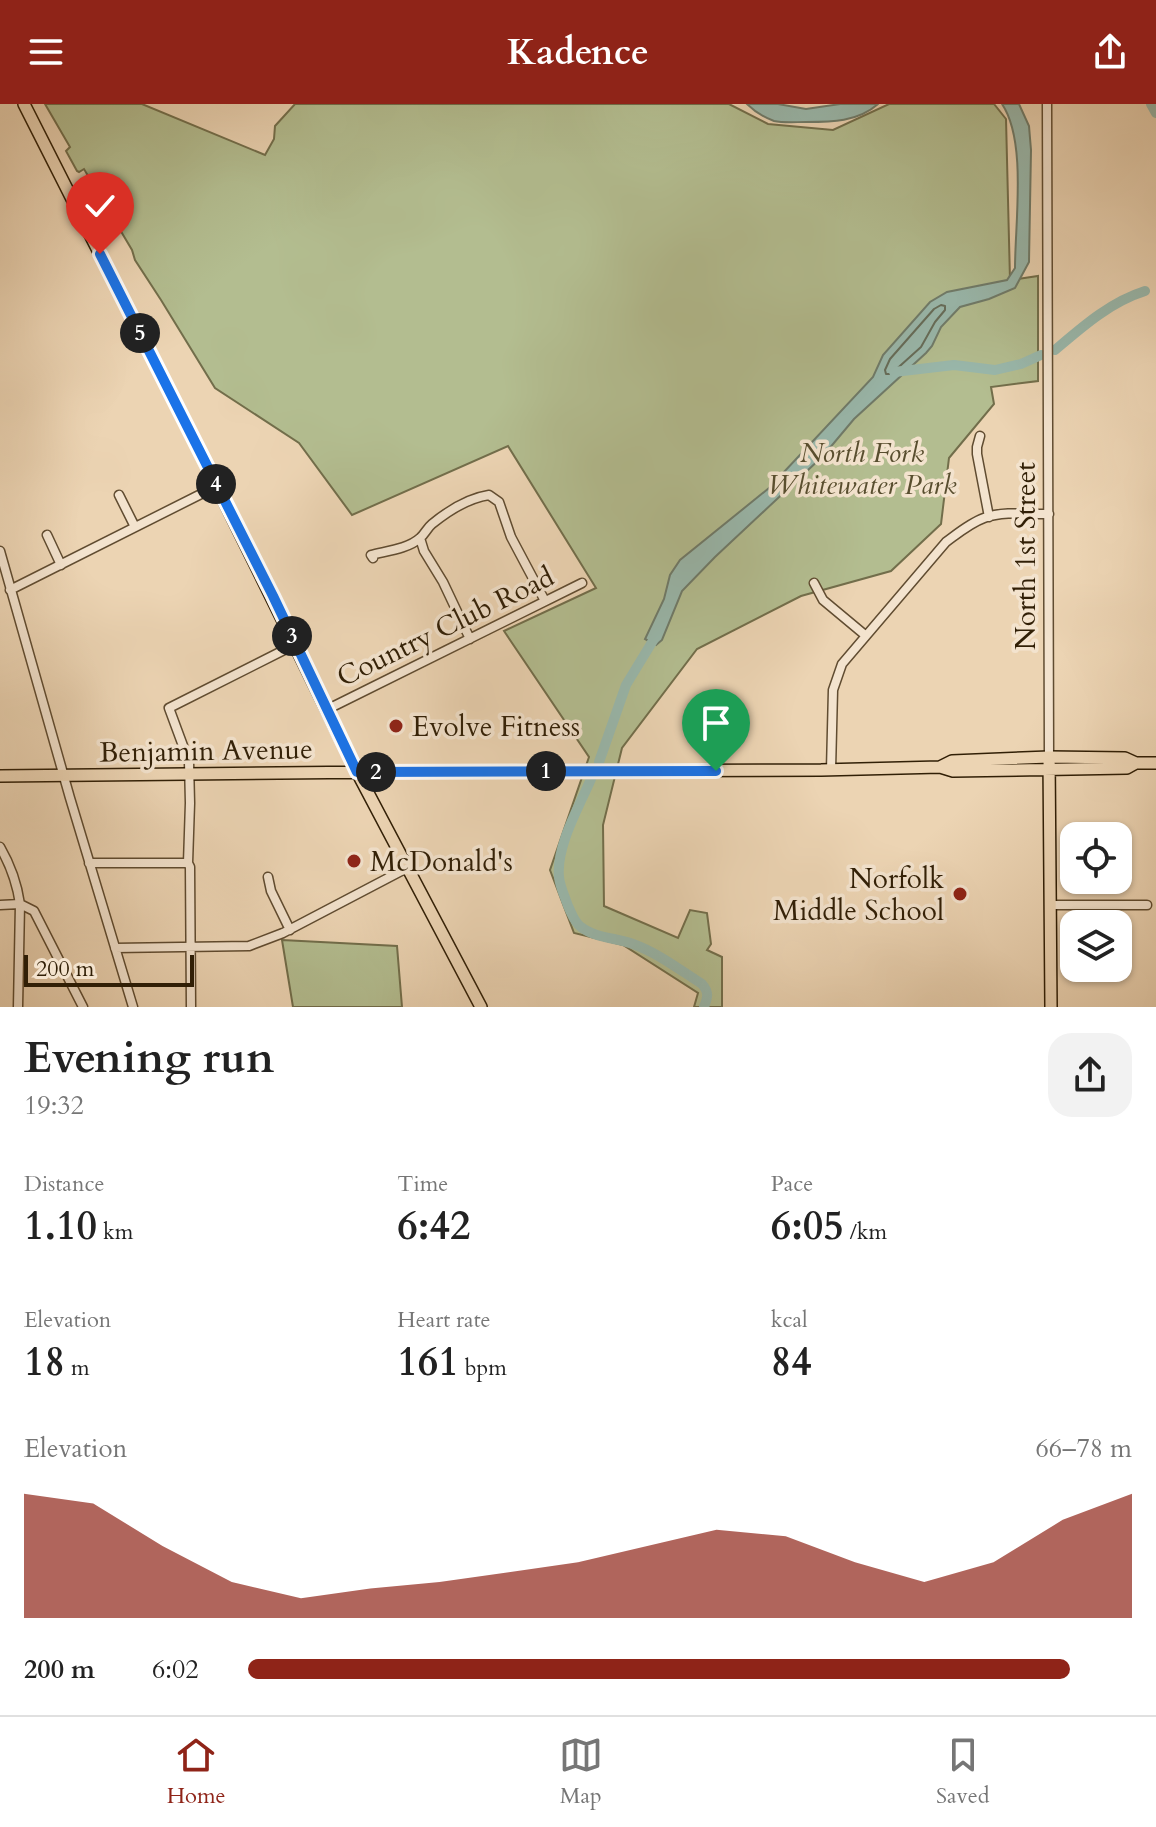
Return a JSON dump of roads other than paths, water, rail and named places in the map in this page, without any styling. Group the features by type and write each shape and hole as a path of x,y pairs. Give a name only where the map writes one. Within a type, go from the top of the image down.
{"main road":[{"path":"24,104 296,644 357,772 481,1007"},
{"name":"Benjamin Avenue","path":"0,776 940,767 953,771 1049,763 1127,768 1136,763 1156,763"},
{"name":"North 1st Street","path":"1049,763 1051,1007"}],"street":[{"name":"North 1st Street","path":"1047,104 1049,763"},
{"path":"980,436 977,454 989,517"},
{"path":"10,590 217,486"},
{"path":"119,495 135,527"},
{"path":"373,558 371,555 410,544 420,538 430,525 465,503 492,496 499,502 511,537 545,601"},
{"path":"831,770 833,690 842,664 865,635 946,542 959,532 989,517 1049,514"},
{"path":"47,535 61,565"},
{"path":"420,538 470,639"},
{"path":"0,551 133,1007"},
{"name":"Country Club Road","path":"328,709 582,583"},
{"path":"814,583 823,600 865,635"},
{"path":"191,1007 189,762 169,708 296,644"},
{"path":"0,847 10,863 20,904 18,1007"},
{"path":"89,863 188,863"},
{"path":"115,948 249,946 290,930 409,867"},
{"path":"268,877 271,891 290,930"},
{"path":"0,905 20,904 34,911 83,1007"},
{"path":"1050,905 1147,905"}],"water":[{"path":"747,104 778,104 806,109 840,104 878,104 844,120 778,122 759,114"},
{"path":"1002,104 1019,104 1029,126 1031,150 1029,262 1015,288 960,307 941,327 926,353 854,419 823,456 682,591 662,640 656,645 645,639 664,599 670,575 680,560 769,488 873,377 883,355 930,302 947,292 1007,280 1015,268 1018,183 1015,139"}],"waterway":[{"path":"1151,104 1156,113"},
{"path":"1055,350 1108,308 1145,291"},
{"path":"894,372 954,365 995,370 1041,355"},
{"path":"599,762 626,685 657,634"},
{"path":"591,779 569,827 559,865 560,884 573,918 587,931 642,948 702,984 707,995 704,1007"}],"place":[{"name":"Evolve Fitness","path":"396,726"},
{"name":"McDonald's","path":"354,861"},
{"name":"Norfolk Middle School","path":"960,894"}],"park label":[{"name":"North Fork Whitewater Park","path":"862,468"}]}
